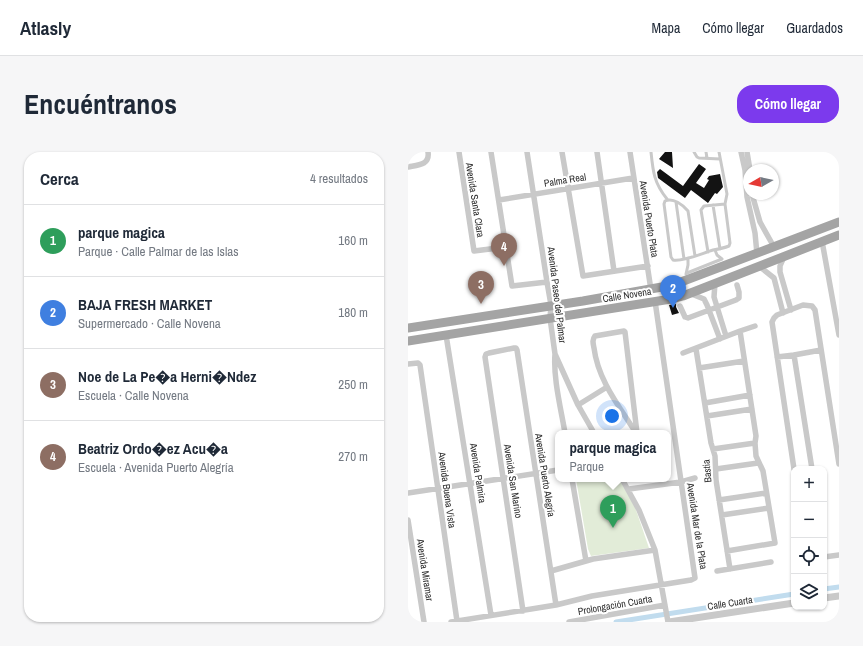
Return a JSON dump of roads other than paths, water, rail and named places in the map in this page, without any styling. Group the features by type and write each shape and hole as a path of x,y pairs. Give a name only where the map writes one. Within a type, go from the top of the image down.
{"main road":[{"name":"Calle Novena","path":"408,328 673,286 686,277 731,264 839,222"},
{"path":"818,230 822,241"},
{"name":"Calle Novena","path":"408,341 671,299 839,235"}],"street":[{"path":"408,167 424,164 427,161 428,152"},
{"name":"Avenida Santa Clara","path":"459,152 474,251 506,247"},
{"path":"491,152 512,286 547,282"},
{"name":"Avenida Paseo del Palmar","path":"527,152 547,282 555,354 570,389 592,430"},
{"path":"562,152 582,276 648,266"},
{"path":"597,152 614,271"},
{"name":"Avenida Puerto Plata","path":"630,152 651,290"},
{"path":"741,152 746,164"},
{"path":"747,152 748,164"},
{"name":"Palma Real","path":"499,200 634,178"},
{"path":"748,200 757,223 774,247"},
{"path":"753,200 757,223 757,254"},
{"path":"822,241 839,334"},
{"path":"784,256 780,266 780,272 791,310"},
{"path":"759,266 771,274 774,278 783,313"},
{"path":"715,283 714,297 726,336"},
{"path":"776,285 784,283"},
{"path":"680,306 684,317 688,318 739,298 737,285"},
{"path":"689,293 704,300 720,339"},
{"name":"Avenida Mar de la Plata","path":"451,622 556,606 592,596 691,580 695,578 696,576 655,301"},
{"path":"794,466 772,322 774,318 783,313 806,305 814,308 839,464"},
{"path":"683,353 755,326"},
{"path":"727,551 775,543 763,471 758,462 755,443 756,436 740,331"},
{"path":"634,430 606,387 595,358 593,337 625,332 636,430"},
{"name":"Avenida Palmira","path":"446,335 491,615"},
{"name":"Avenida Puerto Alegría","path":"486,354 516,348 552,571 556,606"},
{"name":"Bastia","path":"696,349 712,449 715,456 719,500 730,569"},
{"path":"777,357 821,350"},
{"name":"Avenida San Marino","path":"486,354 485,357 523,611"},
{"path":"555,354 565,430"},
{"path":"794,355 812,466"},
{"path":"699,368 744,361"},
{"name":"Avenida Buena Vista","path":"408,364 418,363 420,365 457,621"},
{"path":"559,392 564,377 563,371"},
{"path":"559,392 564,387 570,389"},
{"path":"578,405 606,387"},
{"path":"704,403 750,395"},
{"path":"707,416 752,409"},
{"path":"712,449 755,443"},
{"path":"716,469 758,462"},
{"path":"408,493 555,471"},
{"path":"671,481 681,482 695,478"},
{"path":"573,482 586,560"},
{"path":"624,482 639,510 655,550 668,621"},
{"path":"629,489 660,482"},
{"path":"719,500 766,492"},
{"path":"722,515 769,508"},
{"name":"Avenida Miramar","path":"408,520 424,622"},
{"path":"552,571 586,560 655,550"},
{"path":"827,555 839,554"},
{"path":"717,570 771,562"},
{"path":"827,598 839,596"},
{"name":"Calle Cuarta","path":"668,621 791,603"},
{"name":"Prolongación Cuarta","path":"569,622 665,606"}],"lane":[{"path":"651,152 653,176 661,192 667,199 671,199 688,211 695,256"},
{"path":"694,152 697,157 720,159"},
{"path":"706,152 707,158"},
{"path":"667,199 664,201 664,204 671,257 673,260 695,256 730,245 725,204 727,194 719,152"},
{"path":"676,202 688,265 686,277"},
{"path":"708,252 701,210 704,206 725,204"},
{"path":"713,205 720,249"},
{"path":"715,250 717,255 731,264"},
{"path":"686,277 722,259"}],"waterway":[{"path":"827,589 839,587"},
{"path":"616,622 791,594"}],"place":[{"name":"Beatriz Ordo�ez Acu�a","path":"504,266"},
{"name":"Noe de La Pe�a Herni�Ndez","path":"481,304"},
{"name":"BAJA FRESH MARKET","path":"673,308"},
{"name":"parque magica","path":"613,528"}]}
